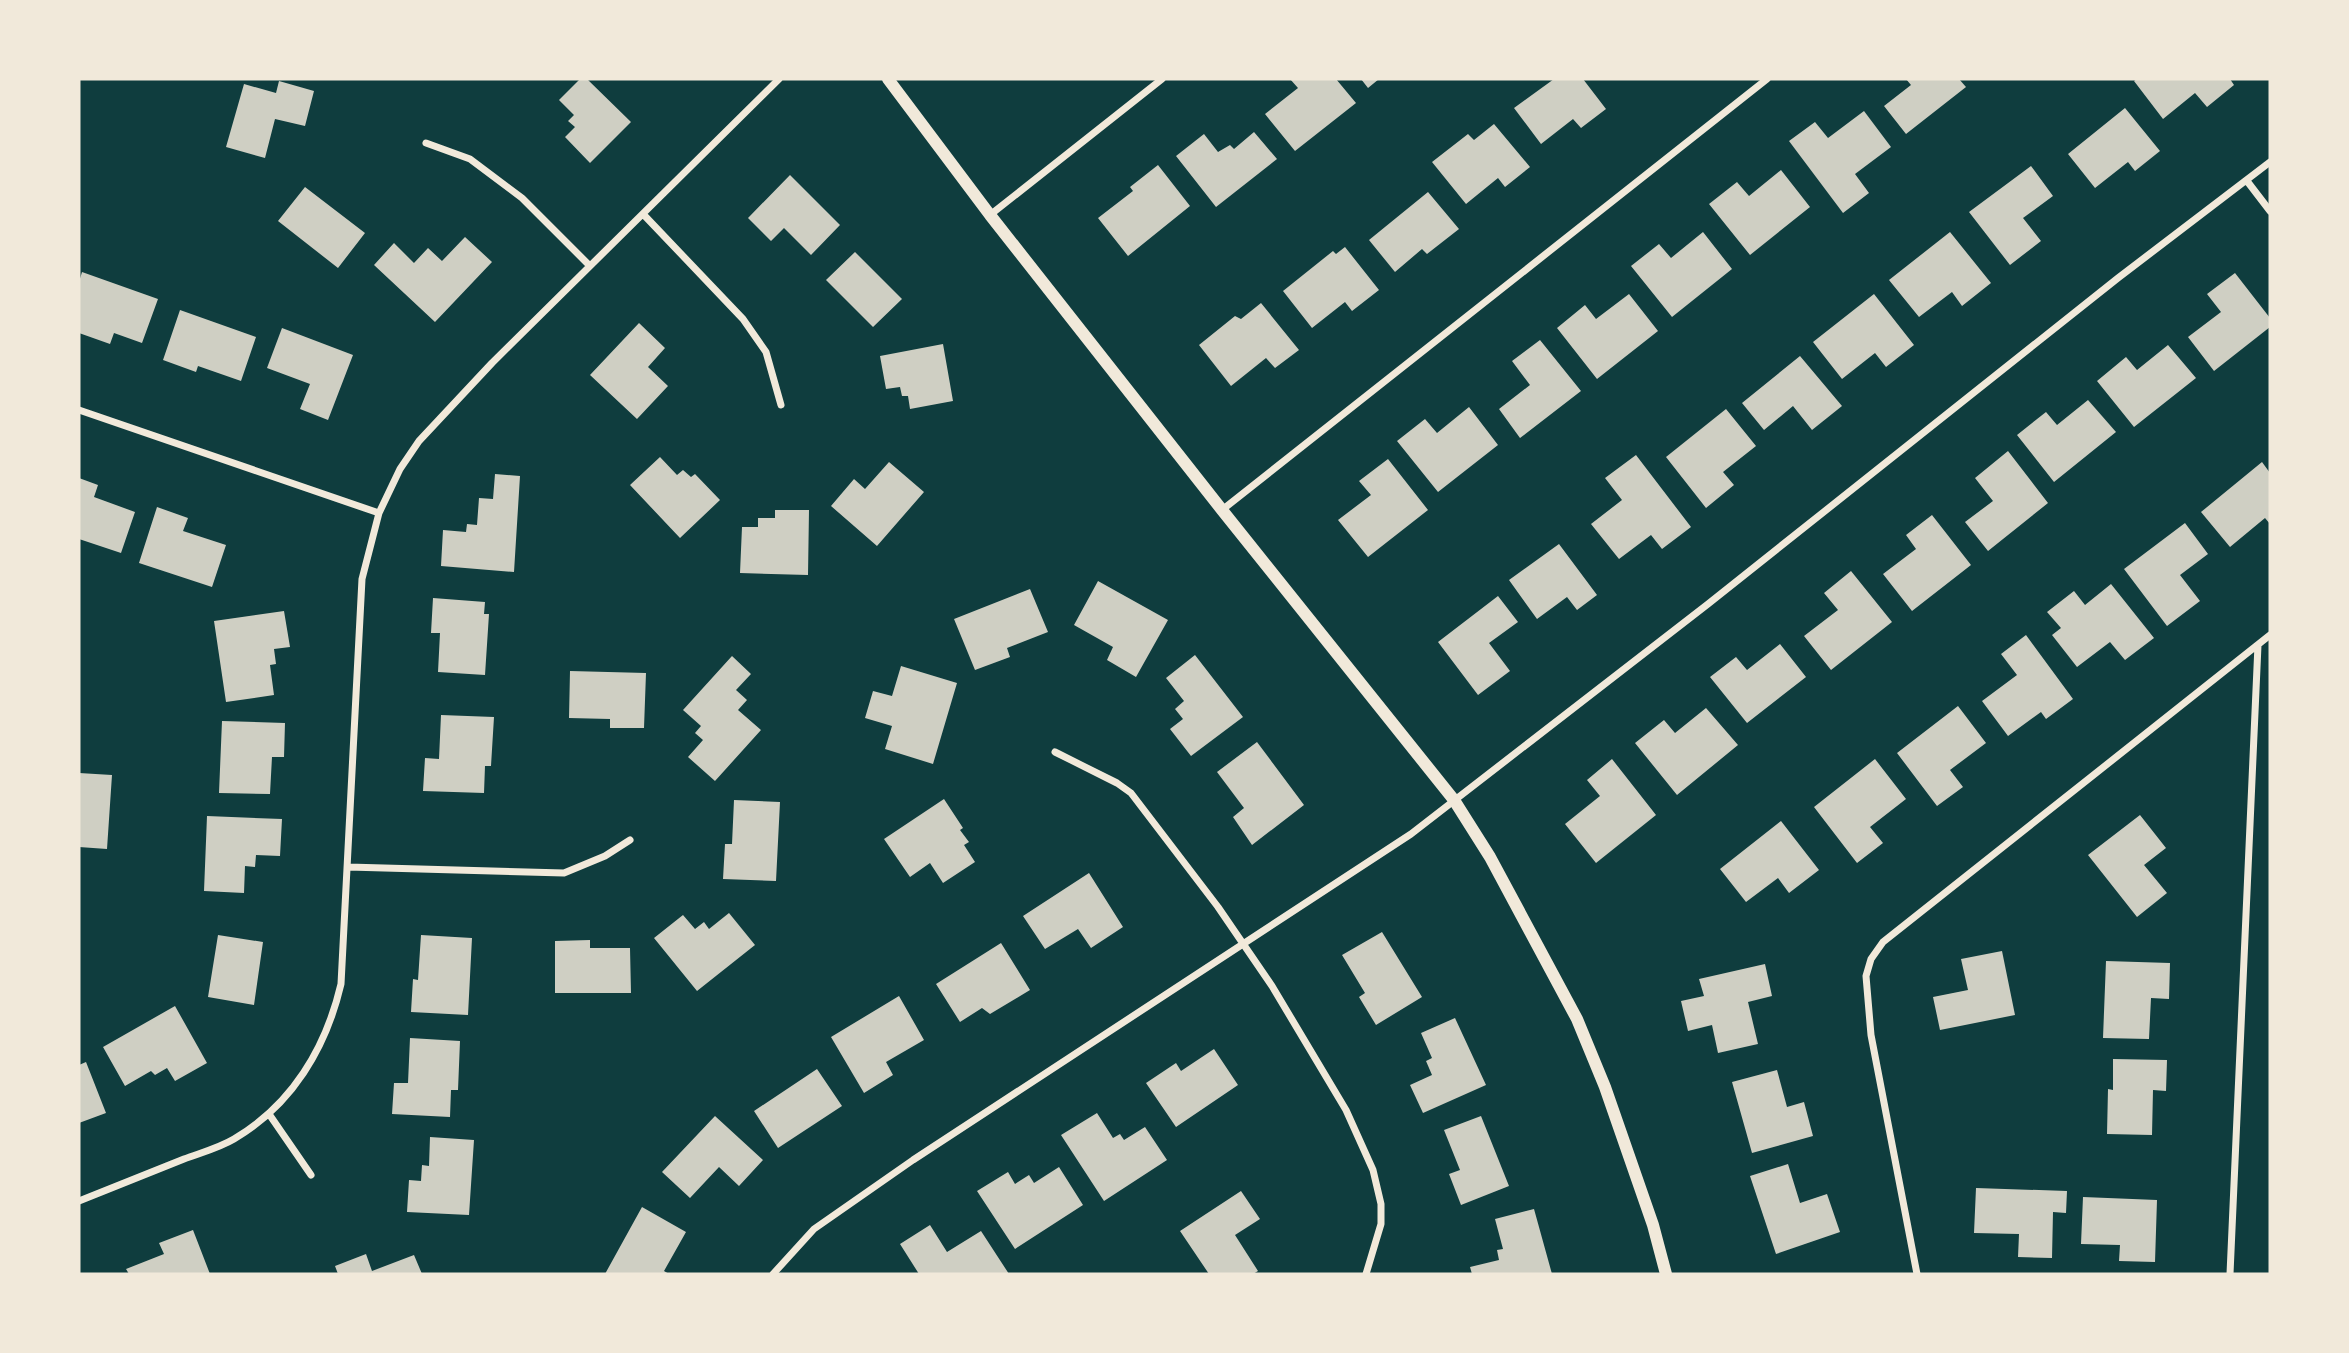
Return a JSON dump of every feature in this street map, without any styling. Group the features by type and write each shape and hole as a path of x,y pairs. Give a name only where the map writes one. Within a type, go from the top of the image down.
{"street":[{"path":"79,1201 233,1140 269,1114 290,1093 316,1056 334,1014 341,984 362,579 379,513 400,469 419,441 492,363 779,79"},
{"path":"888,79 990,215 1454,800 1490,857 1577,1019 1605,1087 1653,1225 1666,1274"},
{"path":"990,215 1162,79"},
{"path":"1222,510 1767,79"},
{"path":"426,143 470,159 522,198 590,266"},
{"path":"773,1274 814,1229 913,1160 1411,834 1708,604 2118,278 2270,162"},
{"path":"2247,181 2270,211"},
{"path":"643,214 743,319 766,352 781,405"},
{"path":"79,410 379,513"},
{"path":"1917,1274 1871,1035 1866,976 1871,960 1883,942 2270,635"},
{"path":"2230,1274 2258,645"},
{"path":"1055,752 1117,783 1131,793 1219,907 1272,986 1339,1099 1373,1170 1381,1204 1381,1224 1366,1274"},
{"path":"348,867 564,873 605,856 631,840"},
{"path":"269,1114 311,1175"}],"building":[{"path":"580,79 587,79 631,122 590,163 565,137 575,127 568,121 574,115 559,100"},
{"path":"1290,79 1336,79 1356,103 1295,151 1265,114 1298,88"},
{"path":"1361,79 1379,79 1368,88"},
{"path":"1554,79 1583,79 1606,109 1581,128 1573,119 1541,144 1514,108"},
{"path":"1906,79 1959,79 1966,87 1906,134 1884,106 1911,85"},
{"path":"2230,79 2234,85 2207,107 2195,93 2163,119 2134,81"},
{"path":"279,81 314,91 305,126 275,119 265,158 226,147 244,84 276,93"},
{"path":"2125,108 2160,151 2135,171 2128,162 2095,188 2068,154"},
{"path":"1864,111 1891,147 1855,174 1869,193 1843,213 1789,141 1815,122 1828,138"},
{"path":"1494,124 1530,167 1505,187 1498,178 1466,204 1432,162 1468,134 1474,140"},
{"path":"1254,132 1277,159 1216,207 1176,156 1204,134 1218,152 1230,145 1234,149"},
{"path":"1158,165 1190,206 1128,256 1098,218 1133,191 1130,187"},
{"path":"2031,166 2053,196 2023,218 2041,241 2010,265 1969,212"},
{"path":"1781,170 1810,207 1750,255 1709,204 1737,182 1749,196"},
{"path":"790,175 840,225 811,255 784,228 771,241 748,218"},
{"path":"305,187 365,233 338,268 278,221"},
{"path":"1428,192 1459,229 1427,254 1422,249 1395,272 1369,240"},
{"path":"1703,232 1732,269 1672,317 1631,266 1659,244 1671,258"},
{"path":"1950,232 1991,283 1962,306 1952,292 1919,317 1889,280"},
{"path":"465,237 492,262 435,322 374,265 394,243 414,263 428,248 442,261"},
{"path":"1345,247 1379,290 1352,311 1345,302 1312,328 1283,291 1333,251 1336,254"},
{"path":"855,252 902,299 873,327 826,280"},
{"path":"82,272 158,299 142,343 114,333 110,344 79,333 79,282"},
{"path":"2235,273 2270,318 2270,327 2214,371 2188,337 2221,312 2207,294"},
{"path":"1629,294 1658,331 1597,379 1557,328 1585,305 1596,319"},
{"path":"1874,294 1914,345 1886,367 1875,353 1842,379 1813,342"},
{"path":"1261,303 1299,350 1275,368 1266,358 1231,386 1199,345 1235,316 1241,319"},
{"path":"180,310 256,337 241,381 198,366 196,372 163,360"},
{"path":"639,323 665,348 648,367 668,386 637,419 590,375"},
{"path":"282,328 353,355 328,420 300,409 310,384 267,368"},
{"path":"1540,340 1581,391 1520,438 1499,409 1530,385 1512,361"},
{"path":"943,344 953,401 910,409 908,396 902,396 900,387 886,389 880,356"},
{"path":"2168,345 2196,378 2134,427 2097,381 2126,357 2137,370"},
{"path":"1800,356 1842,406 1812,430 1793,406 1764,430 1742,403"},
{"path":"2088,400 2116,432 2054,482 2017,435 2046,412 2057,425"},
{"path":"1469,407 1498,445 1438,492 1397,441 1425,419 1437,433"},
{"path":"1726,409 1756,446 1723,472 1734,485 1706,508 1666,457"},
{"path":"2008,451 2048,503 1988,551 1965,522 1993,501 1975,478"},
{"path":"1636,455 1691,527 1662,549 1651,535 1619,559 1591,524 1622,500 1605,478"},
{"path":"660,457 677,475 683,470 691,477 695,474 720,500 680,538 630,485"},
{"path":"1388,459 1428,510 1368,557 1338,520 1371,495 1359,481"},
{"path":"889,462 924,492 877,546 831,506 854,479 865,489"},
{"path":"2262,462 2270,473 2270,524 2265,518 2230,547 2201,512"},
{"path":"495,474 520,476 514,572 441,566 443,530 466,532 467,524 477,525 479,498 493,499"},
{"path":"79,478 98,485 94,497 135,512 121,553 79,539"},
{"path":"157,507 188,518 183,531 226,545 212,587 139,563"},
{"path":"775,510 809,510 808,575 740,573 742,527 758,527 758,518 775,518"},
{"path":"1932,515 1971,565 1912,611 1883,574 1916,549 1906,535"},
{"path":"2185,523 2208,554 2180,575 2200,601 2167,626 2124,569"},
{"path":"1559,544 1597,595 1577,610 1567,597 1537,619 1509,580"},
{"path":"1851,571 1892,622 1831,670 1804,636 1838,610 1824,593"},
{"path":"1098,581 1168,620 1136,677 1107,660 1113,647 1074,625"},
{"path":"2111,584 2154,638 2125,660 2110,642 2077,667 2052,635 2061,628 2047,612 2074,591 2085,605"},
{"path":"1030,589 1048,632 1007,648 1010,657 975,670 954,619"},
{"path":"1498,596 1518,622 1489,643 1510,671 1478,695 1438,642"},
{"path":"433,598 485,602 484,614 489,614 485,675 438,672 440,633 431,633"},
{"path":"284,611 290,647 274,649 276,664 270,665 274,695 226,702 214,621"},
{"path":"2026,635 2073,699 2046,719 2041,712 2008,736 1982,701 2017,675 2001,654"},
{"path":"1780,644 1806,677 1747,723 1710,677 1736,657 1747,670"},
{"path":"1195,655 1243,717 1191,756 1170,729 1183,719 1175,709 1184,701 1166,678"},
{"path":"732,656 751,674 736,690 747,700 738,710 761,730 715,781 688,757 703,740 695,733 701,726 683,710"},
{"path":"901,666 957,683 933,764 885,749 892,726 865,718 873,691 892,696"},
{"path":"570,671 646,673 644,728 610,728 610,719 569,718"},
{"path":"1958,706 1986,743 1950,770 1963,787 1937,806 1897,753"},
{"path":"1706,708 1738,745 1677,795 1635,743 1664,720 1675,733"},
{"path":"441,715 494,717 491,766 485,766 484,793 423,791 425,758 439,759"},
{"path":"222,721 285,723 284,757 272,757 270,794 219,793"},
{"path":"1257,742 1304,805 1252,845 1233,817 1244,808 1217,772"},
{"path":"1612,759 1656,815 1596,863 1565,824 1600,796 1587,780"},
{"path":"1875,759 1906,799 1870,827 1883,843 1857,863 1814,807"},
{"path":"79,773 112,775 107,849 79,847"},
{"path":"944,799 963,828 960,830 969,842 964,845 975,862 943,883 930,863 910,877 884,839"},
{"path":"734,800 780,802 776,881 723,879 725,844 732,844"},
{"path":"2140,815 2166,848 2144,865 2167,893 2137,917 2088,855"},
{"path":"207,816 282,819 280,856 256,855 255,867 245,866 244,893 204,891"},
{"path":"1781,821 1819,870 1789,893 1778,878 1746,902 1720,869"},
{"path":"1089,873 1123,927 1091,948 1078,929 1045,949 1023,916"},
{"path":"729,913 755,945 697,991 654,938 683,915 695,929 704,922 709,929"},
{"path":"1382,932 1422,997 1376,1025 1359,997 1365,993 1342,955"},
{"path":"218,935 263,942 254,1005 208,997"},
{"path":"421,935 472,938 468,1015 411,1012 413,979 418,980"},
{"path":"590,940 590,948 630,948 631,993 555,993 555,941"},
{"path":"1001,943 1030,990 990,1014 982,1008 960,1022 936,984"},
{"path":"2002,951 2015,1015 1940,1030 1933,997 1968,990 1961,959"},
{"path":"2106,961 2170,963 2169,999 2151,998 2149,1039 2103,1038"},
{"path":"1765,964 1772,996 1748,1002 1758,1044 1718,1053 1712,1025 1688,1031 1681,1001 1704,996 1699,979"},
{"path":"899,996 924,1040 886,1062 893,1075 864,1093 831,1037"},
{"path":"175,1006 207,1063 175,1081 167,1068 155,1075 151,1071 125,1086 103,1047"},
{"path":"1455,1018 1486,1085 1423,1113 1410,1085 1432,1075 1426,1061 1432,1058 1421,1033"},
{"path":"410,1038 460,1041 458,1090 451,1090 450,1117 392,1114 394,1083 408,1083"},
{"path":"1214,1049 1238,1085 1176,1127 1146,1083 1176,1063 1181,1071"},
{"path":"2113,1059 2167,1060 2166,1091 2153,1090 2152,1135 2107,1134 2108,1089 2113,1090"},
{"path":"86,1062 106,1113 79,1123 79,1065"},
{"path":"817,1069 842,1106 778,1148 754,1111"},
{"path":"1777,1070 1787,1107 1804,1102 1813,1136 1752,1153 1732,1082"},
{"path":"1097,1113 1113,1138 1120,1134 1124,1140 1145,1127 1167,1160 1104,1201 1061,1135"},
{"path":"715,1116 763,1160 739,1186 719,1167 690,1198 662,1172"},
{"path":"1481,1116 1509,1186 1461,1205 1449,1174 1460,1170 1444,1130"},
{"path":"430,1137 474,1140 469,1215 407,1212 409,1180 421,1181 422,1165 429,1166"},
{"path":"1788,1164 1800,1203 1827,1194 1840,1232 1776,1254 1750,1176"},
{"path":"1059,1167 1083,1205 1015,1249 977,1191 1008,1172 1015,1184 1029,1175 1034,1183"},
{"path":"1976,1188 2067,1191 2066,1213 2053,1212 2052,1258 2018,1257 2019,1234 1974,1233"},
{"path":"1241,1191 1260,1219 1235,1235 1258,1271 1253,1274 1209,1274 1180,1231"},
{"path":"2083,1197 2157,1200 2155,1262 2119,1261 2120,1245 2081,1244"},
{"path":"642,1207 686,1232 664,1271 669,1274 605,1274"},
{"path":"1534,1209 1552,1274 1472,1274 1470,1267 1499,1260 1497,1250 1503,1249 1495,1219"},
{"path":"930,1225 947,1252 981,1231 1009,1274 919,1274 900,1244"},
{"path":"193,1230 210,1274 129,1274 126,1269 164,1254 159,1243"},
{"path":"366,1254 372,1271 414,1255 422,1274 338,1274 335,1266"}]}
